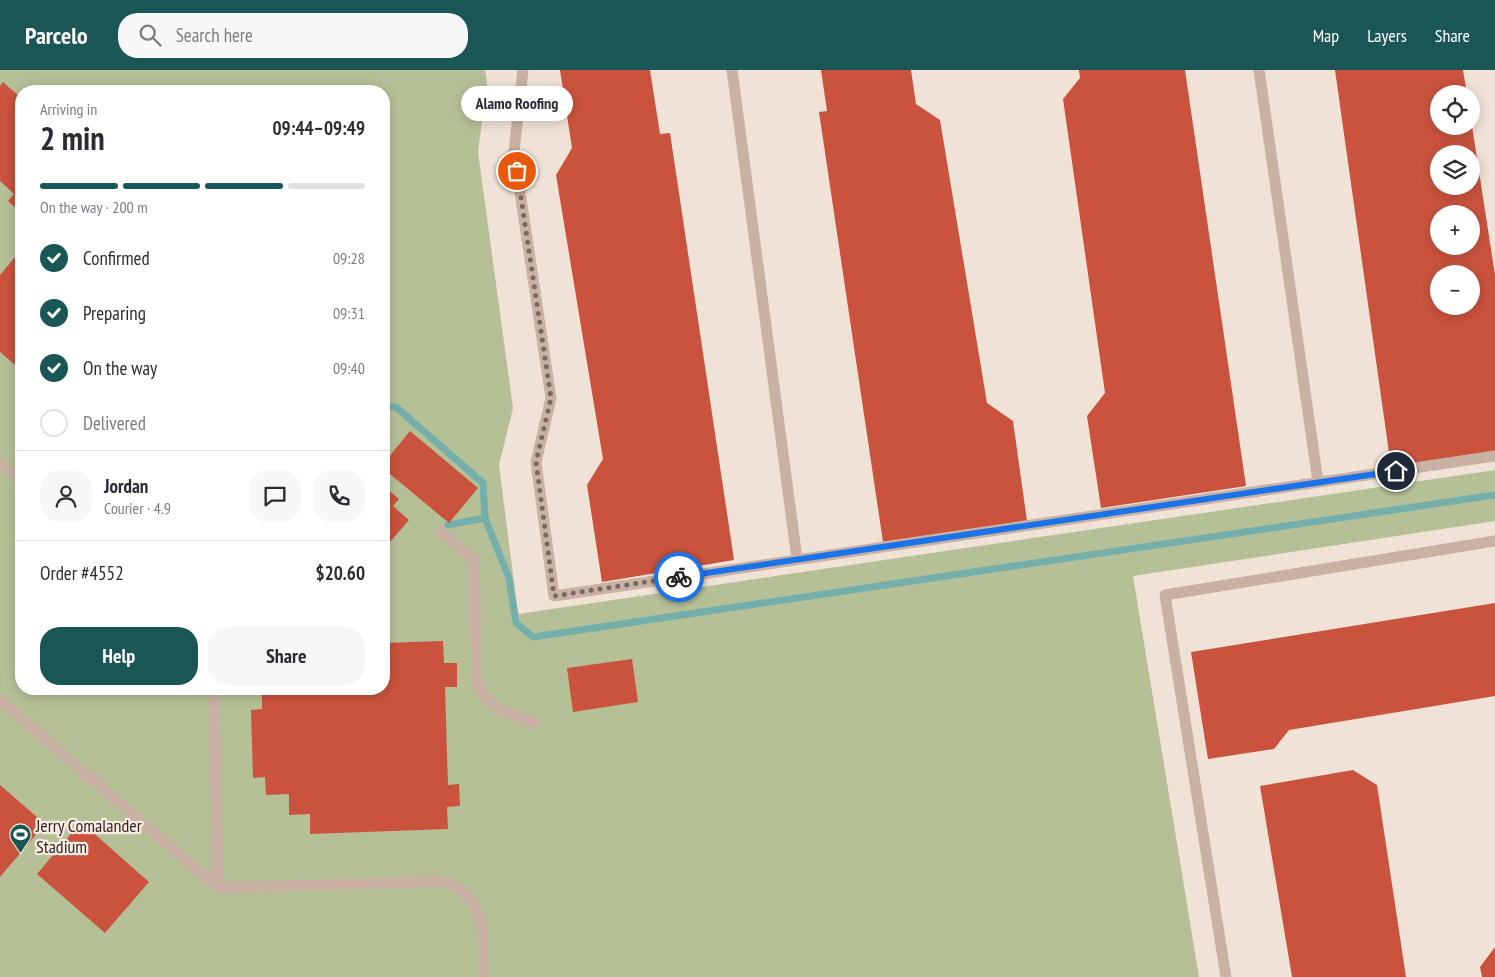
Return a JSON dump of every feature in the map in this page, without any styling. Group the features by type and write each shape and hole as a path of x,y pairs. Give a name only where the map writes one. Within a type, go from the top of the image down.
{"lane":[{"path":"523,70 514,152 551,398 536,462 554,596 1495,456"},
{"path":"732,70 797,559"},
{"path":"1259,70 1318,482"},
{"path":"0,463 15,476"},
{"path":"441,532 474,560 477,684 486,699 499,709 534,722"},
{"path":"1226,977 1164,595 1495,541"},
{"path":"214,695 218,888"},
{"path":"0,700 218,888 440,881 459,888 474,903 480,922 483,977"}],"green space":[{"path":"0,70 485,70 487,82 478,152 513,408 499,465 518,614 1495,470 1495,521 1133,576 1199,977 0,977"}],"building":[{"path":"560,70 650,70 660,134 670,133 734,560 602,582 587,485 603,459 556,175 572,148"},
{"path":"821,70 911,70 916,104 940,120 987,403 1013,421 1027,521 883,542 819,112 827,111"},
{"path":"1079,70 1185,70 1246,486 1101,508 1087,416 1105,393 1063,99 1080,78"},
{"path":"1335,70 1463,70 1466,85 1430,85 1430,135 1473,135 1475,145 1430,145 1430,195 1480,195 1480,178 1495,275 1495,451 1391,467"},
{"path":"3,82 15,93 15,207 8,201 14,194 0,181 0,86"},
{"path":"15,257 15,365 0,352 0,275"},
{"path":"410,431 478,488 449,523 390,474 390,456"},
{"path":"390,491 399,499 393,506 409,520 390,542"},
{"path":"1495,603 1495,696 1289,730 1274,749 1208,759 1191,652"},
{"path":"443,641 444,663 457,663 457,687 445,687 448,785 459,784 460,806 447,807 448,829 310,834 310,814 289,815 289,794 266,795 265,777 253,778 251,710 262,709 262,695 390,695 390,643"},
{"path":"632,659 638,702 573,712 567,668"},
{"path":"1353,770 1377,785 1406,977 1292,977 1260,786"},
{"path":"0,785 45,824 0,877"},
{"path":"81,822 149,882 105,933 37,874"},
{"path":"1495,947 1495,977 1482,977 1480,967"}],"waterway":[{"path":"390,407 396,407 483,483 485,518 509,578 516,623 533,637 1495,495"},
{"path":"448,525 485,518"}],"way so far":[{"path":"517,171 551,398 536,462 554,596 679,577"}],"place":[{"name":"Alamo Roofing","path":"517,171"},
{"name":"Jerry Comalander Stadium","path":"20,854"}],"route":[{"path":"679,577 1396,471"}]}
